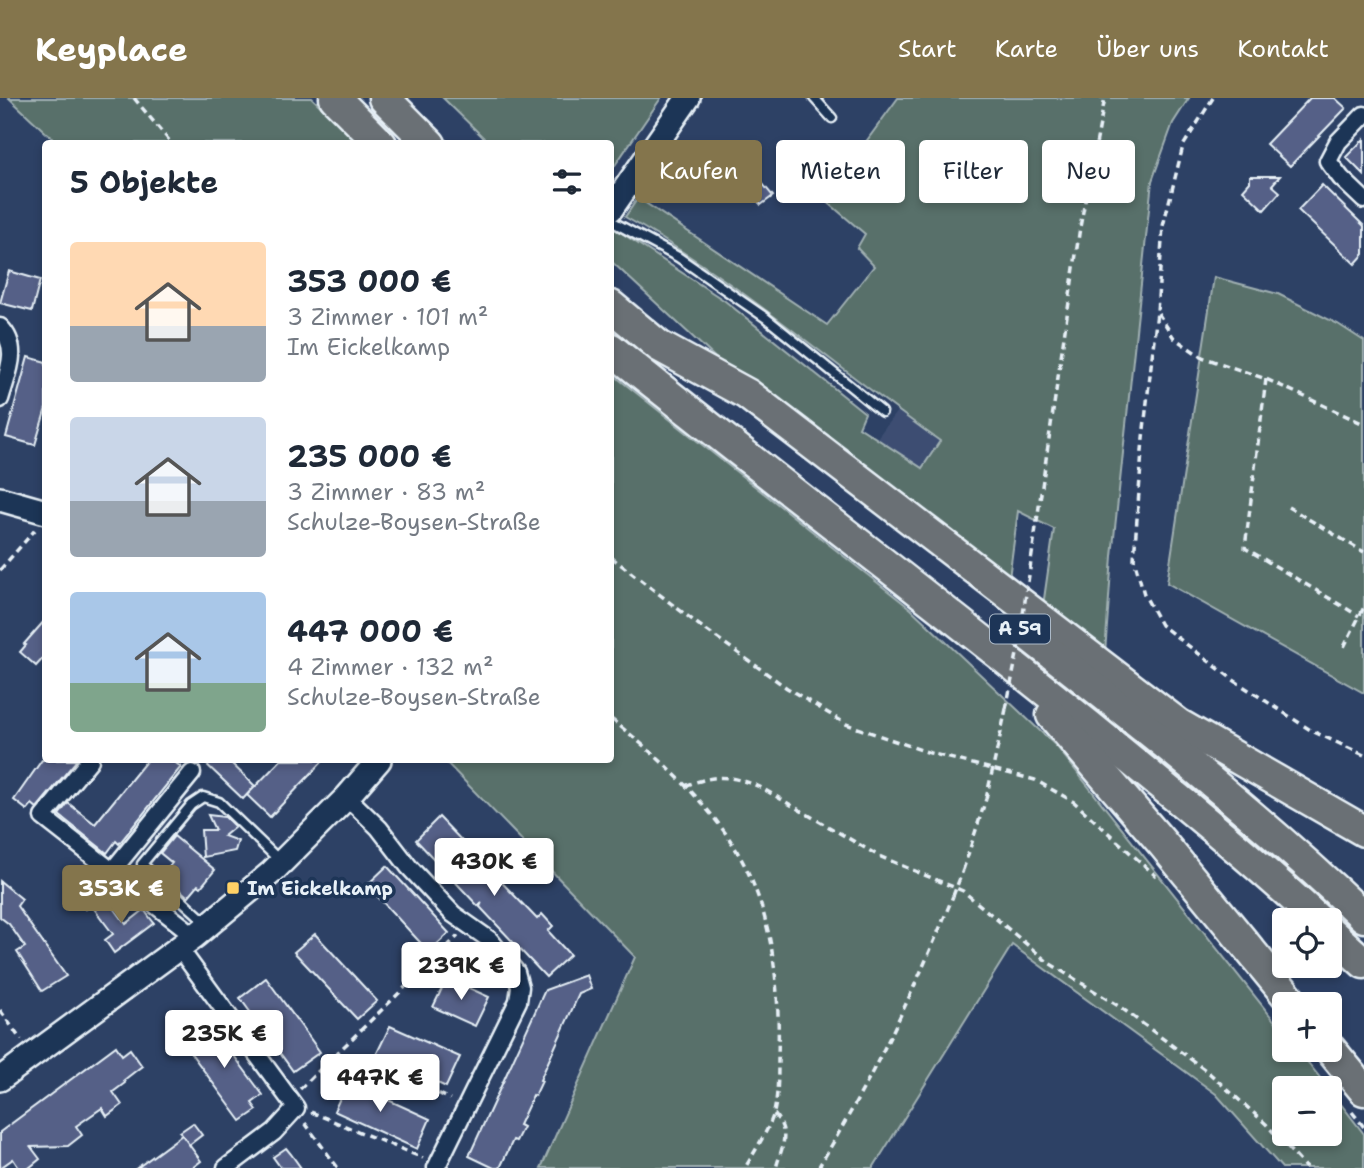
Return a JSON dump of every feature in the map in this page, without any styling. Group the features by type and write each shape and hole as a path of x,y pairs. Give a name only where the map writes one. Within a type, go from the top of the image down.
{"highway":[{"path":"335,98 377,140"},
{"path":"384,98 426,140"},
{"name":"A 59","path":"614,308 1165,743 1364,917"},
{"name":"A 59","path":"614,351 719,437 999,653 1216,830 1304,908"},
{"path":"667,351 747,394 1178,724 1364,831"},
{"path":"999,653 1163,844 1284,992"},
{"path":"1342,943 1364,963"},
{"path":"1341,1062 1364,1090"}],"street":[{"path":"614,205 688,98"},
{"path":"1364,115 1338,142 1328,161 1364,200"},
{"path":"0,327 11,342 13,353 0,399"},
{"path":"0,499 41,520"},
{"path":"88,763 43,817 194,936 296,1108 274,1132 226,1168"},
{"path":"0,1079 194,936 282,862 347,797 376,763"},
{"path":"112,871 192,773"},
{"path":"347,797 379,828 409,867 453,914 490,940 516,972 520,987 518,1001 437,1166"}],"lane":[{"path":"814,98 832,118"},
{"path":"614,223 678,257 747,304 882,412"},
{"path":"194,936 142,864 191,805 203,797 219,802 282,862"}],"path":[{"path":"134,98 169,140"},
{"path":"818,1168 845,1125 904,1012 953,897 986,799 1018,649 1080,227 1105,98"},
{"path":"1213,98 1184,146 1163,226 1134,559 1144,594 1161,625 1235,681 1312,731 1364,755"},
{"path":"1157,312 1174,338 1202,357 1266,379 1364,424"},
{"path":"1266,379 1245,548 1359,616"},
{"path":"1288,507 1364,552"},
{"path":"0,570 41,520"},
{"path":"614,559 776,680 846,724 930,753 1035,780 1074,802 1161,881"},
{"path":"1344,647 1364,607"},
{"path":"614,722 685,786 725,832 748,872 764,914 778,1002 778,1069 774,1114 745,1168"},
{"path":"1354,751 1364,749"},
{"path":"685,786 715,776 745,780 879,856 963,891 1049,963 1120,1007 1208,1072 1266,1124 1306,1168"},
{"path":"338,1168 296,1108 301,1087 469,925"},
{"path":"0,1010 32,1056"},
{"path":"374,1062 465,1107"},
{"path":"296,1108 321,1115 437,1166"},
{"path":"774,1114 784,1127 785,1135 776,1168"}],"shaded area":[{"path":"897,411 940,442 922,468 877,438"}],"green space":[{"path":"9,98 312,98 356,140 54,140"},
{"path":"443,98 661,98 614,167 614,140 486,140"},
{"path":"898,98 1189,98 1173,123 1152,181 1112,556 1105,653 1043,606 1054,529 1018,511 1009,578 722,364 614,264 614,228 725,301 865,413 859,427 922,468 940,441 747,296 625,217 635,202 645,203 827,325 874,266 857,248 865,234 829,203 905,203 905,140 867,140"},
{"path":"1214,277 1278,294 1338,324 1364,341 1364,693 1167,583"},
{"path":"614,375 911,609 1057,747 1272,1018 1272,1062 1307,1062 1319,1076 1272,1076 1272,1146 1342,1146 1342,1106 1364,1134 1364,1168 1282,1168 1216,1094 1012,945 873,1168 541,1168 635,957 447,763 614,763"}],"building":[{"path":"1310,98 1335,98 1346,108 1290,166 1266,144"},
{"path":"1364,139 1364,175 1346,157"},
{"path":"1250,176 1280,176 1272,185 1280,192 1264,210 1243,190 1250,182"},
{"path":"762,183 773,196 761,205 759,203 762,203"},
{"path":"1322,185 1364,226 1364,254 1355,264 1298,210"},
{"path":"9,271 40,280 32,311 0,303"},
{"path":"28,357 42,361 42,421 35,445 6,437"},
{"path":"42,624 42,659 36,666 20,652 26,645 24,644"},
{"path":"42,760 42,763 74,763 37,808 32,804 27,810 14,800"},
{"path":"145,763 176,763 181,767 119,844 116,841 107,853 59,815 68,803 95,824"},
{"path":"205,763 231,763 255,786 243,799"},
{"path":"278,763 321,763 270,817 247,795"},
{"path":"208,815 225,817 235,827 224,836 238,841 235,851 203,857 201,830 215,830"},
{"path":"439,817 537,919 542,914 553,926 548,931 570,955 546,977 480,907 482,902 478,906 416,840"},
{"path":"174,836 215,870 201,887 198,885 188,897 163,874 172,863 160,853"},
{"path":"387,866 449,933 429,952 367,885"},
{"path":"78,871 99,899 86,909 65,881"},
{"path":"0,881 22,899 17,906 66,976 42,991 17,952 25,947 9,924 0,917"},
{"path":"105,896 126,924 144,910 154,923 114,953 105,940 113,934 92,906"},
{"path":"315,934 377,1001 357,1019 294,952"},
{"path":"586,975 591,989 579,994 540,1080 542,1081 519,1125 523,1127 516,1141 513,1140 500,1168 494,1168 469,1156 545,990"},
{"path":"266,978 320,1052 293,1071 240,998"},
{"path":"447,978 489,997 475,1026 433,1007"},
{"path":"209,1022 263,1095 252,1103 257,1110 241,1121 182,1041"},
{"path":"390,1026 460,1057 446,1087 376,1055"},
{"path":"116,1046 122,1055 130,1049 142,1066 113,1092 122,1105 107,1116 102,1108 76,1126 82,1135 68,1146 31,1147 40,1159 29,1168 19,1168 13,1159 0,1168 0,1132"},
{"path":"340,1078 430,1119 417,1149 334,1111 341,1096 333,1093"},
{"path":"193,1123 202,1135 189,1145 180,1132"},
{"path":"182,1135 201,1161 192,1168 137,1168"},
{"path":"286,1148 301,1168 281,1168 273,1157"}],"place":[{"name":"Im Eickelkamp","path":"233,888"}]}
